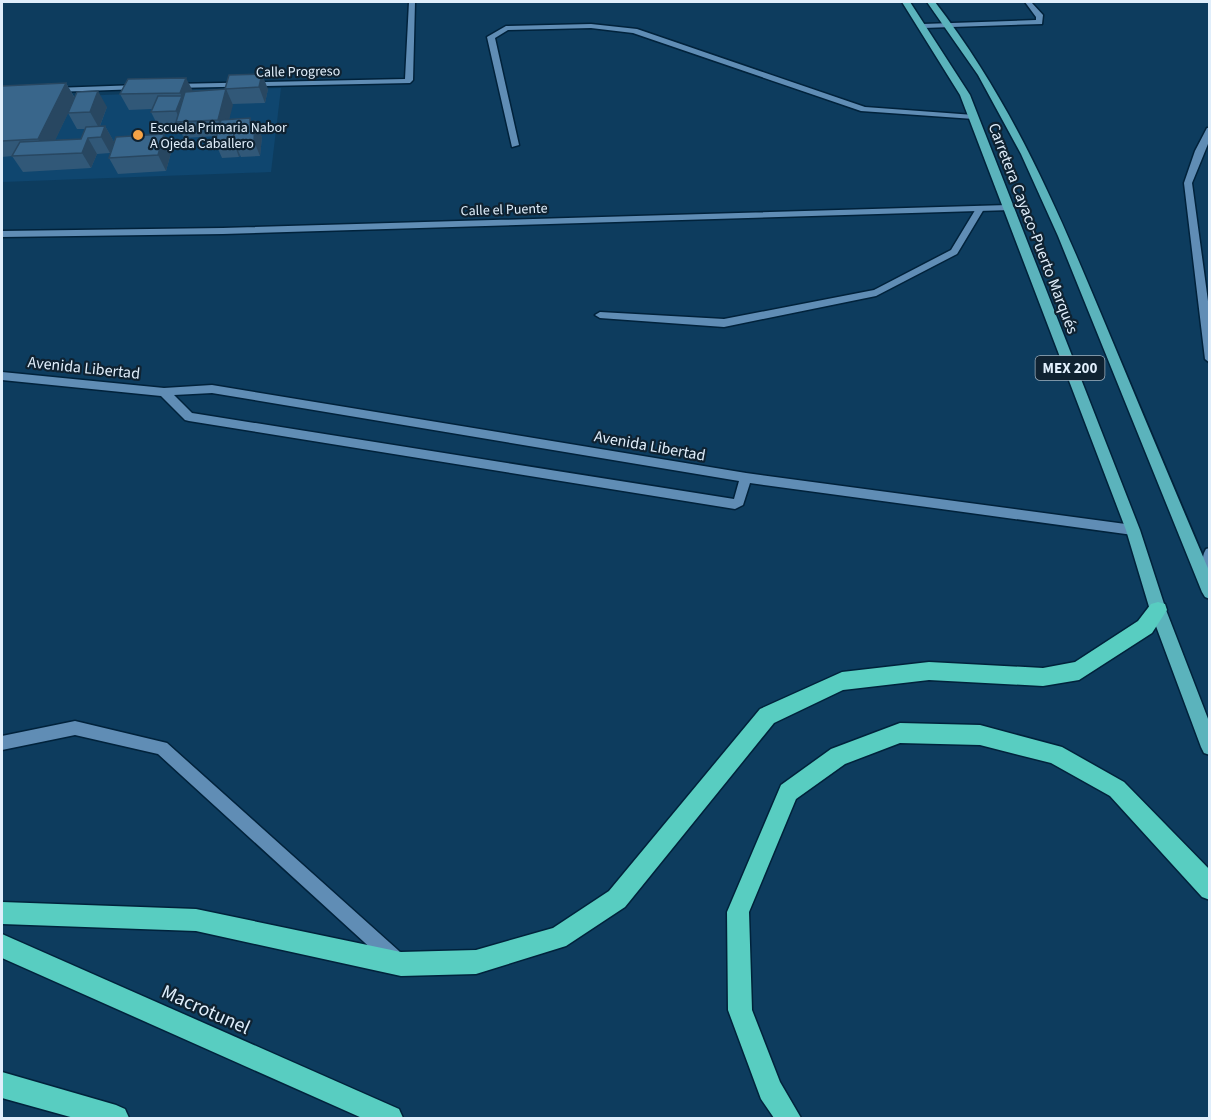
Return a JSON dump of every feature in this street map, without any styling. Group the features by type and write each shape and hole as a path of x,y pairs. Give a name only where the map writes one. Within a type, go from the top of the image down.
{"highway":[{"path":"2,913 196,920 401,964 476,962 558,938 617,899 767,716 787,705 842,681 929,671 1043,677 1079,671 1145,627 1158,610"},
{"path":"788,1119 770,1090 740,1010 738,912 788,792 838,756 900,733 980,735 1055,754 1117,789 1209,889"},
{"name":"Macrotunel","path":"2,946 390,1119"},
{"path":"2,1085 116,1119"}],"main road":[{"name":"Carretera Cayaco-Puerto Marqués","path":"906,2 965,95 974,117 1133,530 1158,610 1209,747"},
{"name":"Carretera Cayaco-Puerto Marqués","path":"931,2 972,57 1010,122 1063,235 1209,592"}],"street":[{"name":"Calle Progreso","path":"162,87 407,81 409,80 412,2"},
{"path":"923,26 1039,22 1040,17 1028,2"},
{"path":"516,145 491,37 506,28 591,26 634,31 864,109 974,117"},
{"path":"45,90 150,87"},
{"path":"1209,130 1188,183 1209,359"},
{"name":"Calle el Puente","path":"2,234 235,230 1008,208"},
{"path":"600,315 724,323 876,293 954,252 980,209"},
{"name":"Avenida Libertad","path":"2,376 164,392 212,388 746,478 1133,530"},
{"path":"164,392 189,417 735,504 739,502 746,478"},
{"path":"1204,578 1209,554"},
{"path":"2,743 75,728 162,748 401,964"}],"shaded area":[{"name":"Escuela Primaria Nabor A Ojeda Caballero","path":"281,88 271,172 2,182 2,99"}],"building":[{"path":"262,74 259,87 225,89 229,75"},
{"path":"186,78 180,93 120,94 128,79"},
{"path":"66,83 38,139 2,141 2,86"},
{"path":"226,89 218,120 176,122 185,92"},
{"path":"98,91 90,112 68,113 77,92"},
{"path":"158,96 182,96 176,111 151,112"},
{"path":"250,118 250,122 255,121 254,141 234,141 234,134 233,141 215,142 221,120"},
{"path":"105,126 101,137 88,138 82,153 12,156 20,142 81,139 86,127"},
{"path":"164,134 158,155 109,158 116,137"}],"place":[{"name":"Escuela Primaria Nabor A Ojeda Caballero","path":"138,135"}]}
